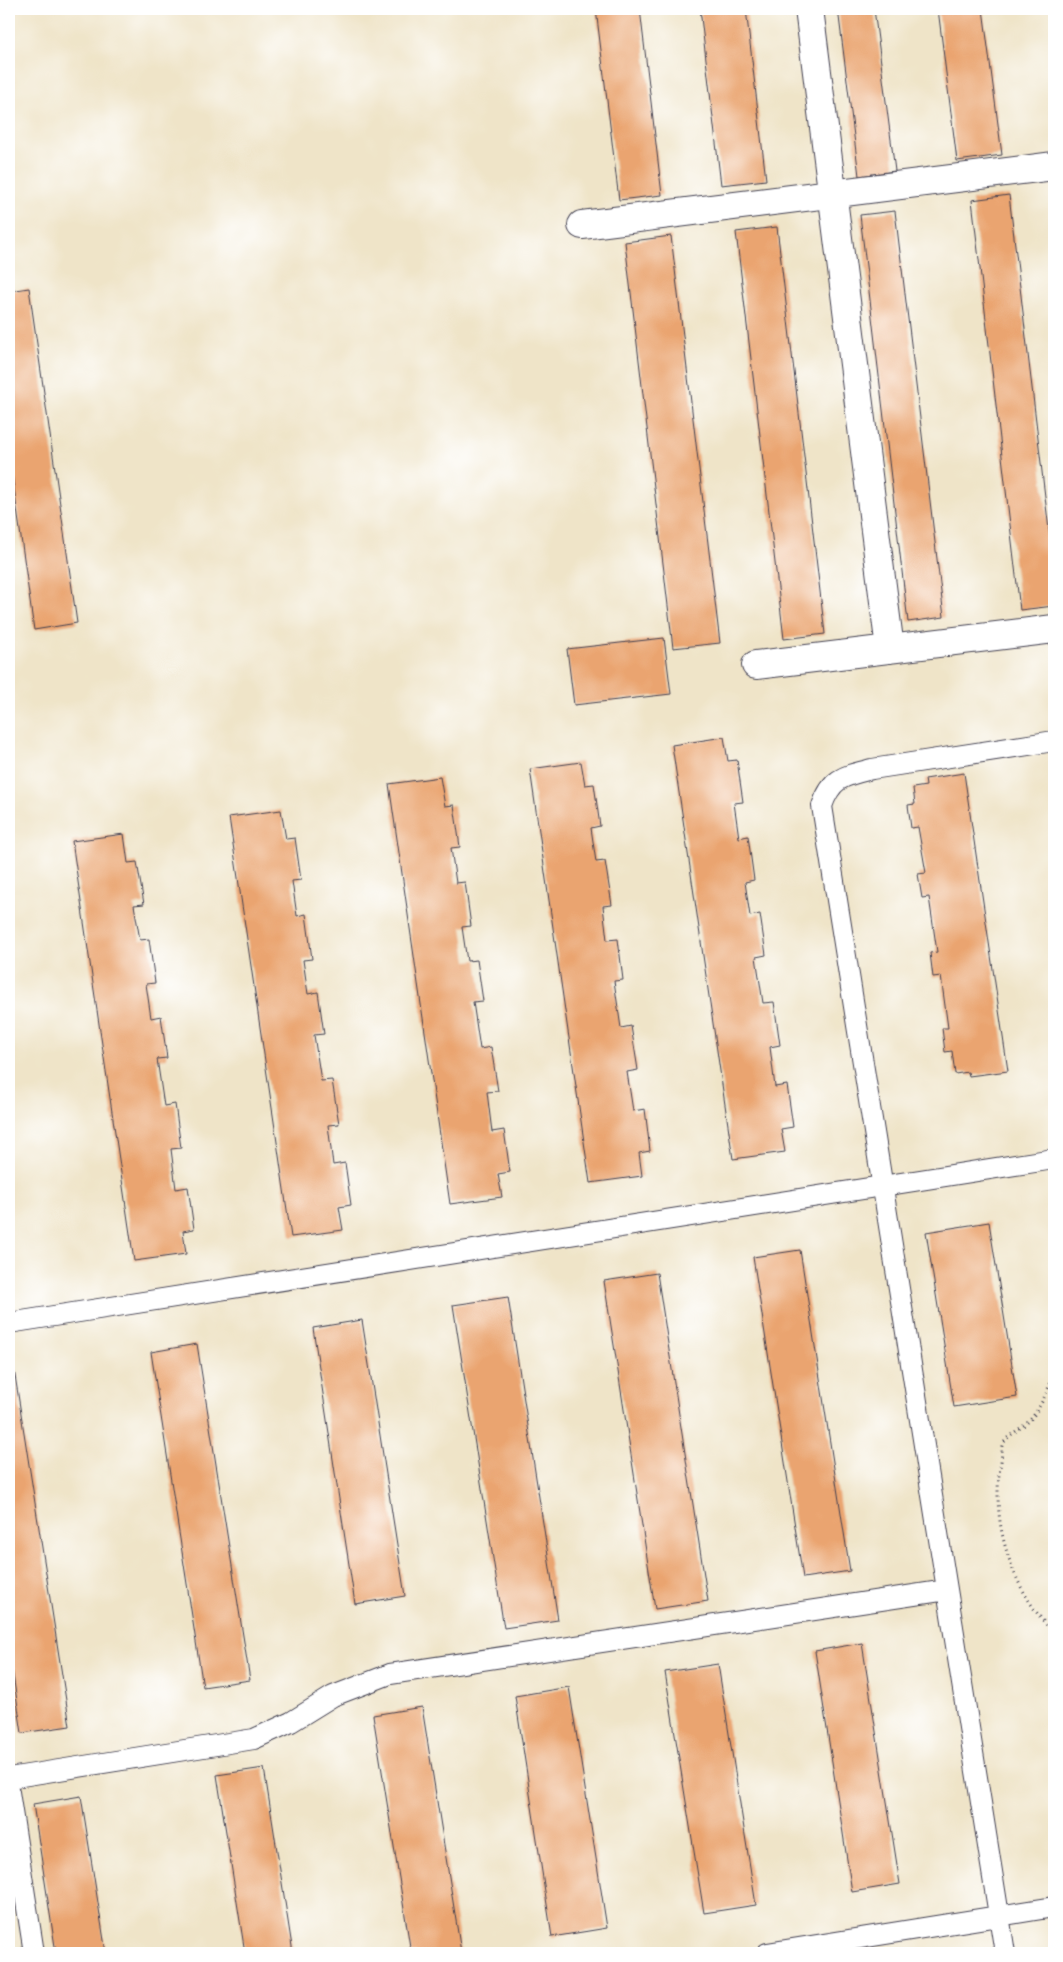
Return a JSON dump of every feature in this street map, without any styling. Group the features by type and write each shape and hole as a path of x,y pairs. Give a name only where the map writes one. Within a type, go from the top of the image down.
{"street":[{"path":"809,9 890,649"},
{"path":"582,225 1054,166"},
{"path":"756,665 1054,629"}],"lane":[{"path":"1005,1953 822,806 828,788 845,776 872,768 1054,741"},
{"path":"9,1323 1054,1159"},
{"path":"9,1778 254,1739 290,1722 332,1696 390,1674 947,1590"},
{"path":"9,1792 34,1953"},
{"path":"767,1953 1054,1907"}],"path":[{"path":"1054,1374 1048,1389 1030,1420 1004,1442 999,1476 999,1510 1004,1541 1014,1571 1028,1599 1054,1633"}],"building":[{"path":"596,9 640,9 662,195 619,200"},
{"path":"700,9 746,9 766,180 721,185"},
{"path":"838,9 874,9 895,171 859,176"},
{"path":"938,9 983,9 1002,155 957,161"},
{"path":"1009,195 1054,572 1054,606 1020,610 972,200"},
{"path":"895,211 944,617 908,622 860,215"},
{"path":"777,227 825,634 784,639 736,232"},
{"path":"671,236 720,643 673,648 625,242"},
{"path":"29,288 77,623 34,630 9,452 9,291"},
{"path":"664,638 671,694 574,705 567,649"},
{"path":"724,737 728,761 737,760 743,802 734,803 739,838 748,836 754,880 745,882 750,916 760,914 766,955 756,957 763,1003 774,1002 780,1045 770,1047 775,1087 787,1085 793,1127 781,1129 785,1152 733,1159 672,745"},
{"path":"581,762 585,785 594,784 600,826 591,828 596,862 605,861 612,905 603,906 607,940 618,939 623,980 614,981 621,1028 631,1026 638,1070 627,1072 633,1111 645,1109 650,1151 639,1153 642,1176 590,1183 530,769"},
{"path":"964,773 1008,1071 969,1076 968,1072 955,1074 952,1051 945,1052 942,1028 948,1028 941,976 933,977 930,953 937,952 929,897 922,898 918,874 926,873 918,827 911,828 908,805 915,804 913,788 926,786 925,779"},
{"path":"440,777 445,806 454,805 460,847 451,848 456,883 465,882 471,926 462,927 467,961 477,960 483,1001 473,1002 480,1049 491,1047 498,1091 487,1092 492,1132 504,1130 510,1172 498,1174 502,1197 450,1204 389,784"},
{"path":"281,810 286,839 295,838 301,880 292,881 297,916 306,914 312,959 303,960 308,994 318,992 324,1034 314,1035 321,1081 332,1080 339,1124 328,1125 333,1165 345,1163 351,1205 339,1207 343,1230 291,1237 229,817"},
{"path":"124,834 128,863 137,862 144,904 134,905 140,940 149,939 155,983 146,984 151,1018 161,1016 167,1058 157,1059 164,1106 175,1104 181,1148 171,1149 176,1189 188,1187 194,1229 183,1231 186,1254 134,1261 72,841"},
{"path":"989,1222 1017,1397 954,1407 926,1232"},
{"path":"800,1250 850,1571 803,1578 753,1257"},
{"path":"657,1273 708,1601 655,1609 604,1281"},
{"path":"508,1297 558,1620 504,1628 453,1305"},
{"path":"362,1320 405,1596 355,1604 313,1328"},
{"path":"197,1344 250,1680 203,1687 151,1352"},
{"path":"14,1369 70,1726 22,1733 9,1649 9,1370"},
{"path":"862,1643 900,1884 852,1892 815,1651"},
{"path":"718,1664 756,1905 704,1913 665,1672"},
{"path":"569,1687 607,1928 552,1937 515,1696"},
{"path":"422,1707 461,1952 455,1953 411,1953 373,1715"},
{"path":"264,1768 293,1953 245,1953 217,1775"},
{"path":"81,1796 106,1953 56,1953 33,1804"}]}
